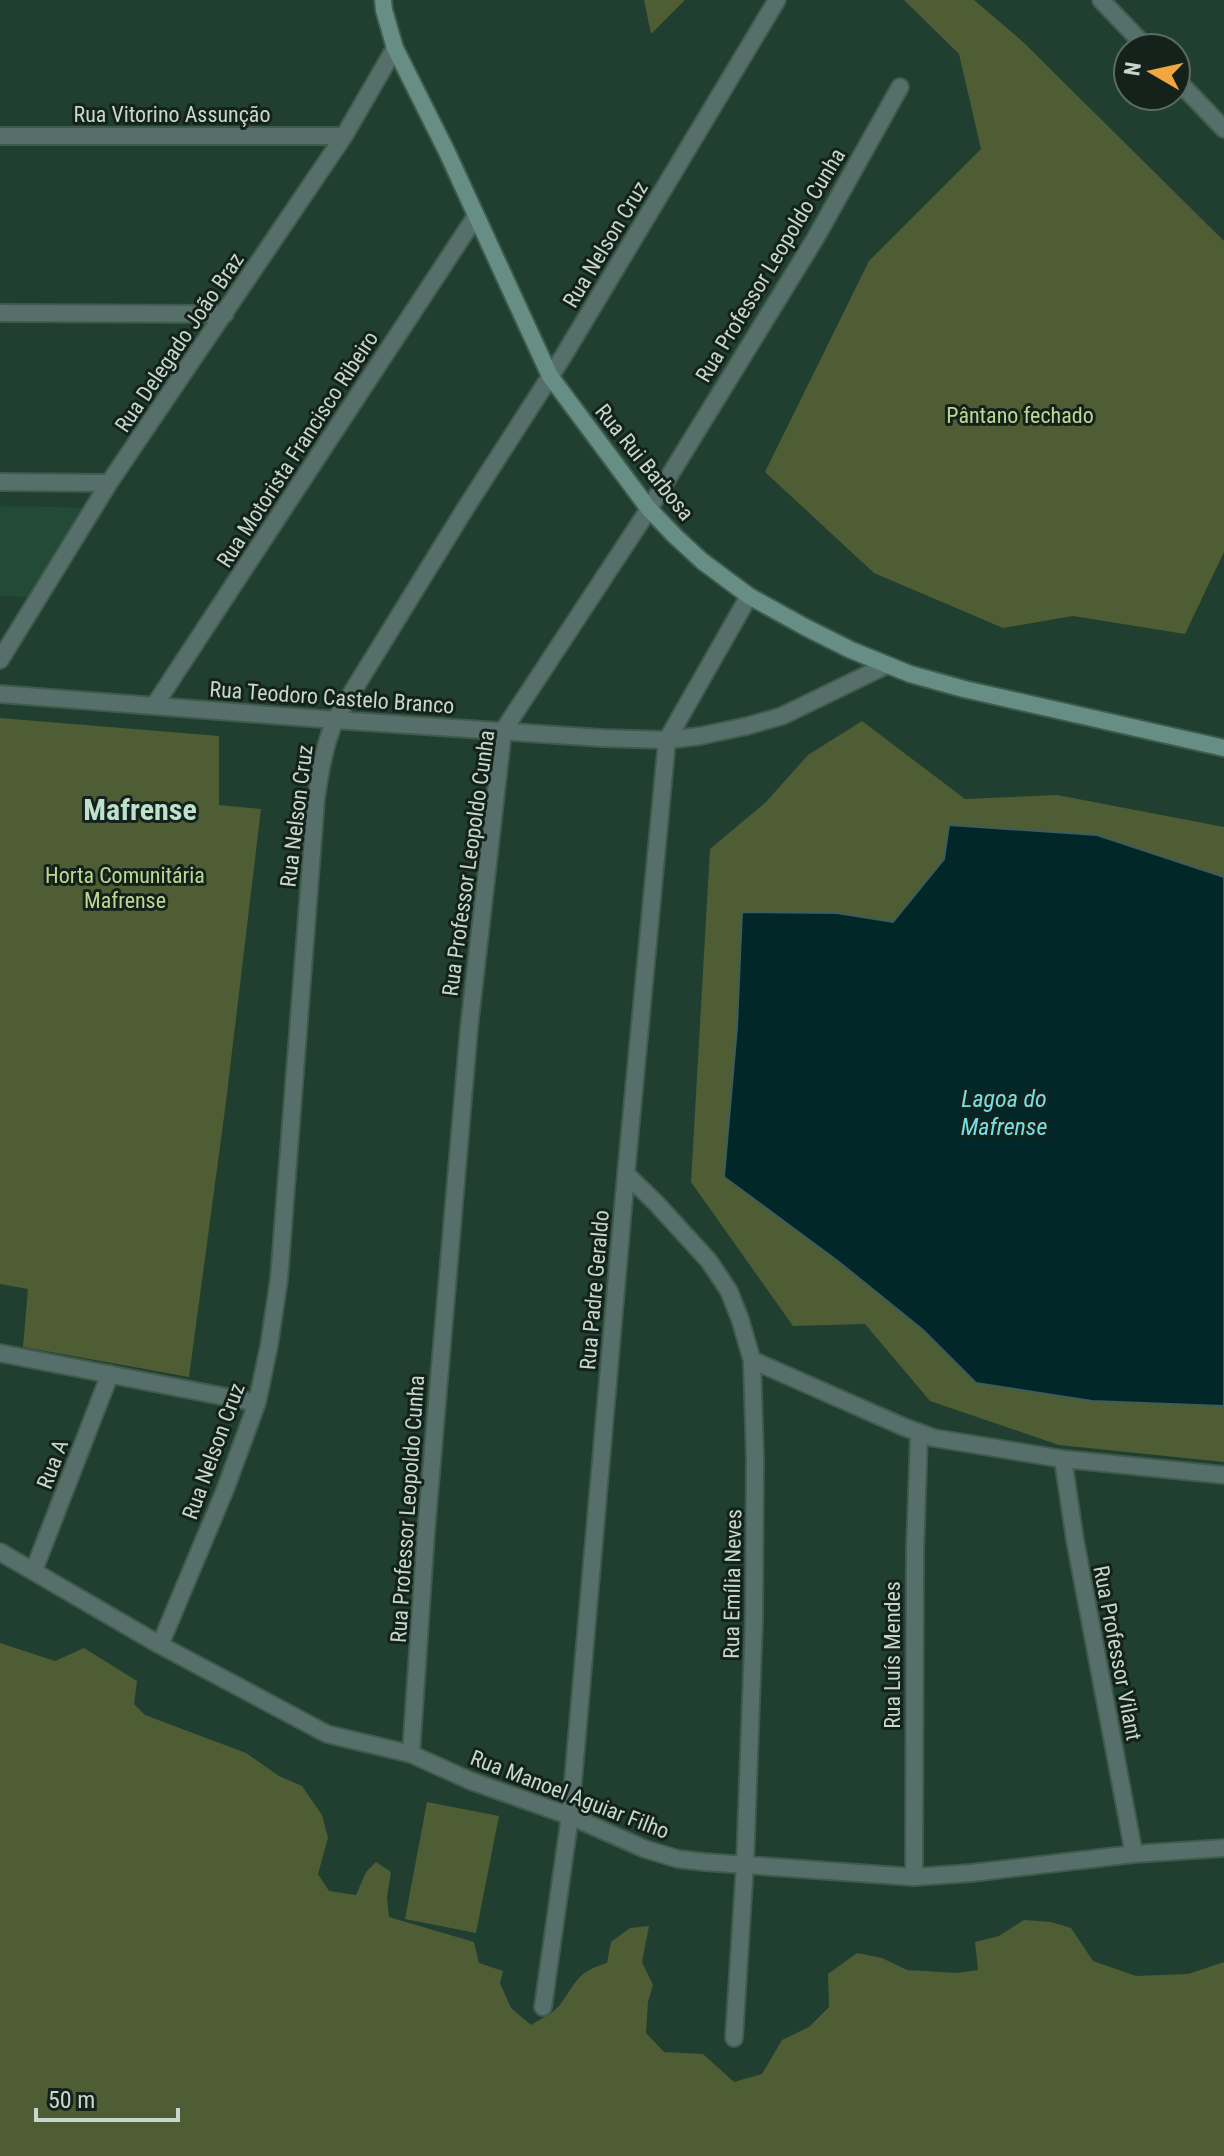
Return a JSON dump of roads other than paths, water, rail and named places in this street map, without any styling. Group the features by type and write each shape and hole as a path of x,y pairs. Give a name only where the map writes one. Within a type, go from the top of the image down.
{"street":[{"name":"Rua Nelson Cruz","path":"160,1645 225,1490 257,1403 269,1346 279,1279 320,766 325,744 335,720 550,376 777,0"},
{"path":"1101,0 1132,32"},
{"name":"Rua Rui Barbosa","path":"379,3 395,48 550,376 649,509 702,561 749,596 805,627 887,665 964,689 1224,748"},
{"name":"Rua Delegado João Braz","path":"0,660 109,483 344,136 395,48"},
{"name":"Rua Professor Leopoldo Cunha","path":"411,1754 469,1028 503,731 649,509 815,239 900,87"},
{"path":"1192,96 1224,129"},
{"name":"Rua Vitorino Assunção","path":"0,136 344,136"},
{"name":"Rua Motorista Francisco Ribeiro","path":"154,706 476,216"},
{"path":"0,313 225,314"},
{"path":"0,482 109,483"},
{"name":"Rua Padre Geraldo","path":"543,2007 570,1816 667,740 749,596"},
{"name":"Rua Teodoro Castelo Branco","path":"0,694 335,720 667,740 731,730 782,716 887,665"},
{"name":"Rua Emília Neves","path":"626,1174 709,1261 729,1291 752,1360 754,1619 745,1864 734,2038"},
{"path":"0,1353 257,1403"},
{"path":"752,1360 934,1438 1063,1459 1224,1475"},
{"name":"Rua A","path":"34,1570 110,1374"},
{"name":"Rua Luís Mendes","path":"914,1877 919,1434"},
{"name":"Rua Professor Vilant","path":"1063,1459 1134,1854"},
{"name":"Rua Manoel Aguiar Filho","path":"0,1552 160,1645 327,1734 411,1754 471,1781 678,1859 914,1877 1134,1854 1224,1848"}],"water":[{"name":"Lagoa do Mafrense","path":"949,825 1097,835 1224,877 1224,1406 1092,1401 976,1383 923,1330 839,1262 724,1177 737,1027 742,912 837,913 893,922 944,859"}],"district":[{"name":"Mafrense","path":"140,810"}],"park label":[{"name":"Pântano fechado","path":"1020,415"},
{"name":"Horta Comunitária Mafrense","path":"125,888"}]}
